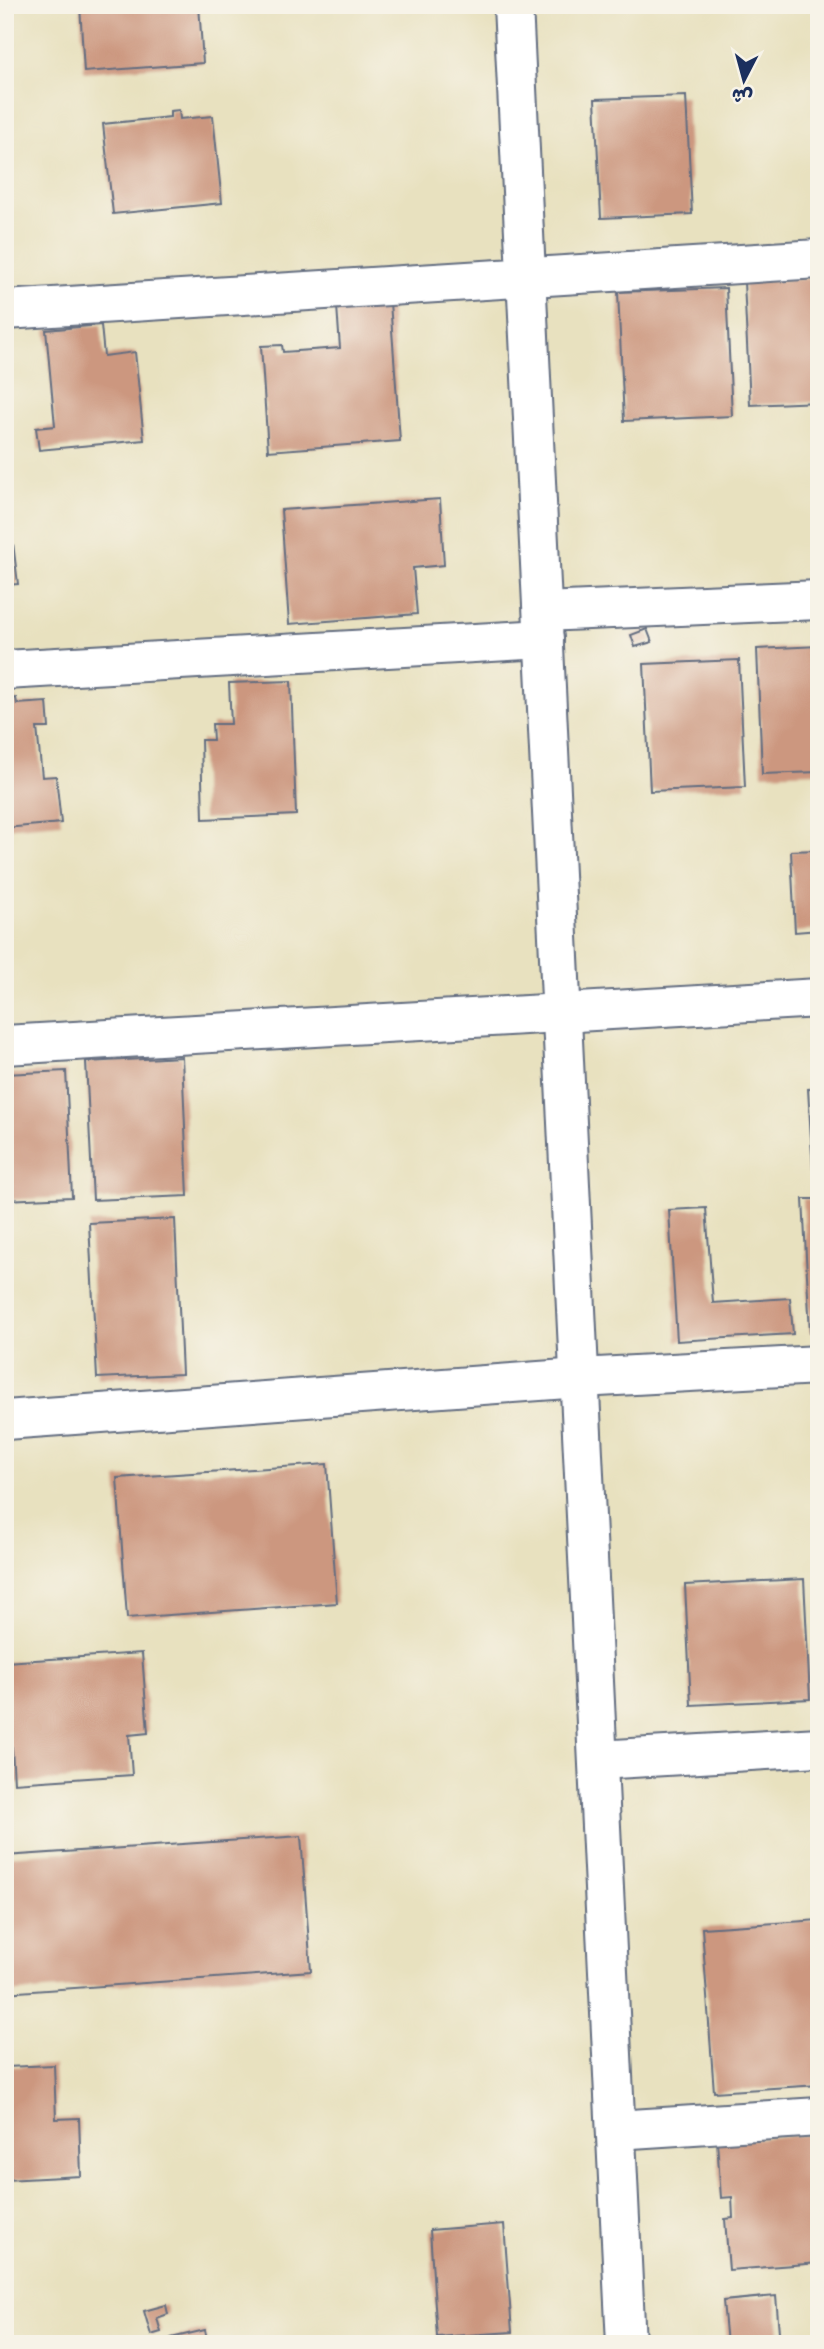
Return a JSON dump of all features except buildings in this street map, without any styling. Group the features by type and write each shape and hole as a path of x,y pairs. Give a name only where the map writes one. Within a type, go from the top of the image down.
{"street":[{"path":"513,5 626,2344"},
{"path":"5,310 819,259"},
{"path":"5,670 544,626 819,600"},
{"path":"5,1045 819,998"},
{"path":"5,1420 580,1378 819,1365"},
{"path":"598,1760 819,1746"},
{"path":"616,2130 819,2117"}]}
